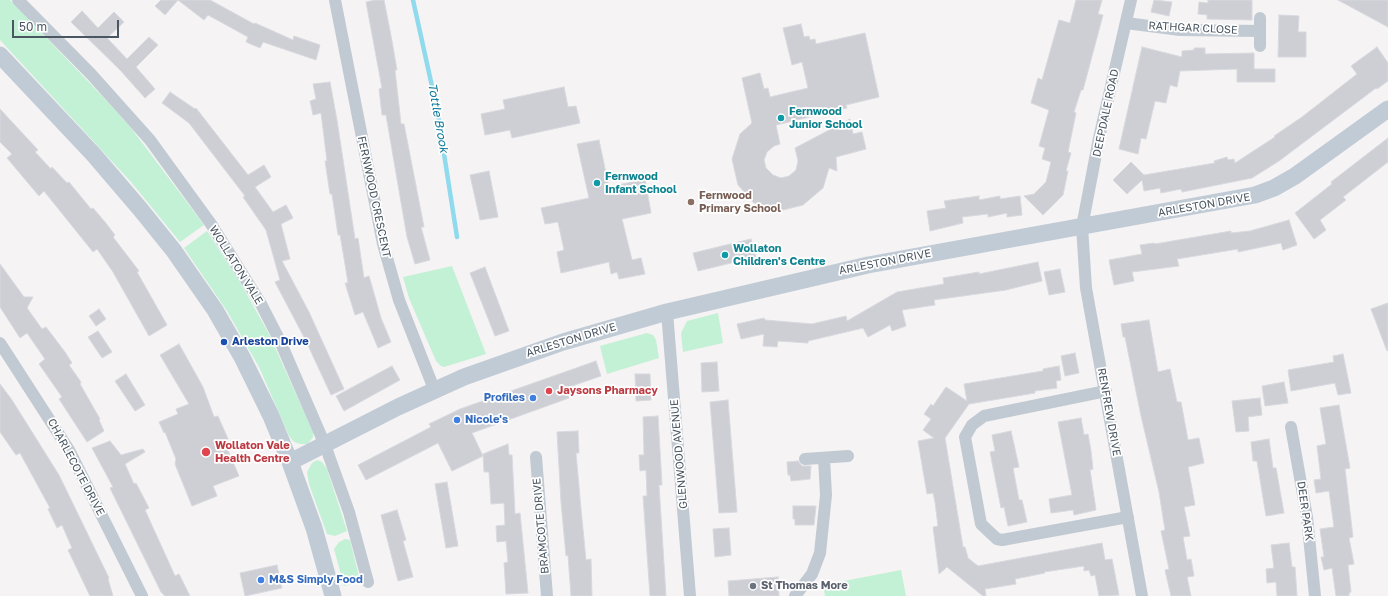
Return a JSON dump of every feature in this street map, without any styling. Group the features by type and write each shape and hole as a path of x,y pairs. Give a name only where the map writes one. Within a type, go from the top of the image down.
{"street":[{"name":"WOLLATON VALE","path":"18,0 128,114 150,140 197,204 261,304 280,341 325,445 349,512 368,582"},
{"name":"FERNWOOD CRESCENT","path":"335,0 383,244 399,300 434,389"},
{"name":"DEEPDALE ROAD","path":"1082,227 1131,0"},
{"path":"1260,18 1260,46"},
{"name":"RATHGAR CLOSE","path":"1126,23 1180,30 1260,32"},
{"path":"0,55 94,155 174,251 215,310 242,357 271,416 290,462 314,528 332,596"},
{"name":"ARLESTON DRIVE","path":"290,462 434,389 550,346 667,312 868,265 1237,200 1264,193 1295,176 1388,109"},
{"name":"RENFREW DRIVE","path":"1082,227 1086,288 1106,391 1142,596"},
{"name":"GLENWOOD AVENUE","path":"667,312 690,596"},
{"name":"CHARLECOTE DRIVE","path":"0,343 69,450 142,596"},
{"path":"1106,391 984,416 972,425 965,437 981,524 997,538 1002,540 1128,517"},
{"name":"DEER PARK","path":"1291,427 1307,517 1315,596"},
{"path":"805,459 848,456"},
{"name":"BRAMCOTE DRIVE","path":"536,457 547,596"},
{"path":"795,596 812,574 820,553 826,495 824,458"}],"green space":[{"path":"0,0 10,0 106,100 131,128 204,225 180,242 131,182 0,40"},
{"path":"207,231 240,282 269,334 313,432 313,437 308,444 294,442 289,436 259,367 227,311 184,248"},
{"path":"452,266 486,354 444,367 436,361 409,298 403,277"},
{"path":"718,313 723,343 683,352 681,333 687,321"},
{"path":"647,333 653,335 656,340 659,358 607,374 600,346"},
{"path":"317,460 322,462 327,469 347,531 335,536 327,534 309,484 307,472 312,463"},
{"path":"345,539 350,540 359,577 357,582 344,586 334,549 339,542"},
{"path":"901,570 906,596 825,596 823,585"}],"building":[{"path":"161,0 178,0 165,15 155,6"},
{"path":"178,0 210,0 254,24 255,23 293,40 294,36 320,45 316,60 263,42 260,48 246,42 248,37 208,15 204,20"},
{"path":"384,0 397,70 395,70 401,124 404,124 424,227 421,227 430,260 415,264 407,237 386,115 382,115 379,89 382,88 366,2"},
{"path":"1076,0 1102,0 1098,14 1103,15 1083,90 1081,90 1074,112 1076,113 1068,152 1071,153 1066,171 1068,171 1063,195 1043,215 1024,196 1034,194 1046,182 1051,162 1042,159 1045,148 1039,146 1049,110 1031,103 1038,78 1042,80 1059,20 1070,23"},
{"path":"1154,0 1172,2 1169,16 1151,12"},
{"path":"1208,0 1252,0 1252,20 1207,19 1207,15 1198,14 1199,2 1208,3"},
{"path":"1338,0 1388,0 1388,27"},
{"path":"82,11 98,28 114,12 124,22 107,38 127,59 149,37 158,45 136,67 155,89 145,98 120,70 71,22"},
{"path":"1279,15 1299,16 1298,32 1306,32 1306,57 1278,57"},
{"name":"Fernwood Junior School","path":"801,24 804,37 809,36 810,40 815,39 816,44 865,33 879,97 846,105 847,108 776,125 780,144 774,146 767,152 764,160 766,168 773,175 781,178 789,176 796,170 798,161 795,148 850,119 853,134 862,132 866,149 836,157 837,171 829,168 823,188 803,205 779,211 754,203 738,185 732,159 740,134 752,123 742,78 760,73 764,89 768,88 770,97 808,88 802,62 792,65 783,28"},
{"path":"1142,47 1182,57 1182,51 1194,50 1194,48 1205,48 1205,54 1254,53 1254,69 1275,69 1275,82 1237,82 1237,69 1180,71 1177,87 1170,85 1166,103 1155,101 1146,139 1141,138 1138,154 1119,149"},
{"path":"1377,47 1388,63 1388,81 1377,89 1376,88 1279,161 1252,178 1182,192 1181,189 1161,193 1160,188 1144,191 1142,180 1127,194 1113,180 1131,162 1144,175 1215,163 1214,161 1227,157 1228,160 1234,159 1235,163 1275,137 1274,136 1302,117 1357,74 1351,66"},
{"path":"330,82 355,239 358,238 364,278 369,276 381,318 391,342 378,348 363,312 355,315 345,283 348,283 340,235 338,235 332,194 330,194 325,161 327,161 321,113 313,115 310,101 316,99 313,84"},
{"path":"564,87 568,107 576,106 580,123 512,138 510,130 485,135 481,114 505,109 503,100"},
{"path":"170,92 195,109 196,108 248,175 264,165 271,177 255,187 273,212 286,205 293,218 281,224 290,259 282,261 309,312 344,389 331,395 306,341 275,282 280,280 266,230 243,197 245,196 189,123 162,103"},
{"path":"0,109 38,150 35,152 51,169 52,167 67,183 69,182 91,209 93,208 105,222 115,235 113,237 139,271 137,272 167,325 149,336 113,272 97,249 93,252 44,191 39,196 7,158 12,154 0,142"},
{"path":"1388,138 1388,162 1343,197 1346,200 1320,220 1326,230 1314,239 1295,213 1332,184 1331,182"},
{"name":"Fernwood Infant School","path":"599,140 609,187 645,179 651,213 622,219 632,260 641,258 645,274 619,279 617,272 611,274 609,262 561,273 557,252 564,250 558,222 545,224 541,208 589,198 577,144"},
{"path":"489,171 498,217 480,220 470,175"},
{"path":"979,196 979,200 1000,196 1000,199 1020,196 1022,215 1007,217 1007,213 988,217 988,214 962,217 963,223 930,231 927,211 946,208 944,201"},
{"path":"1289,220 1297,245 1283,250 1281,243 1238,252 1238,249 1177,259 1179,266 1132,272 1134,281 1114,285 1109,260 1142,254 1140,245 1155,244 1231,231 1231,233 1250,231"},
{"name":"Wollaton Children's Centre","path":"751,239 756,257 698,271 693,253"},
{"path":"1038,262 1042,281 1006,290 934,300 935,305 902,310 906,326 892,331 890,325 868,337 863,328 808,341 808,343 778,341 777,347 763,346 764,334 741,339 737,324 764,318 765,320 812,324 846,316 847,321 897,292 944,284 943,278 979,272 979,274"},
{"path":"0,264 24,297 33,297 27,308 42,329 46,327 65,352 72,363 69,365 81,382 80,384 100,419 99,420 104,431 87,442 59,399 62,397 39,364 45,359 27,333 20,338 0,307"},
{"path":"485,267 509,331 495,336 470,273"},
{"path":"1060,269 1065,292 1049,295 1044,272"},
{"path":"1388,303 1388,350 1387,351 1371,309"},
{"path":"99,309 106,319 96,326 89,316"},
{"path":"1149,320 1158,372 1170,369 1177,402 1181,402 1188,440 1199,438 1204,463 1188,467 1195,505 1184,507 1190,536 1183,537 1187,560 1191,559 1194,576 1187,577 1191,596 1171,596 1165,570 1169,569 1161,531 1165,530 1159,492 1121,324"},
{"path":"98,331 112,352 102,358 88,337"},
{"name":"Wollaton Vale Health Centre","path":"179,344 203,387 214,417 218,416 228,439 224,441 239,476 213,486 217,496 192,506 175,464 176,459 165,432 164,433 159,422 178,414 176,409 189,404 160,355"},
{"path":"1075,353 1079,373 1065,376 1061,356"},
{"path":"1343,354 1351,393 1338,395 1335,383 1291,391 1288,370 1334,362 1333,356"},
{"path":"596,361 601,376 566,388 569,398 472,433 483,456 452,471 438,443 366,480 358,465 431,427 429,424 460,409"},
{"path":"717,362 719,391 702,392 701,363"},
{"path":"392,366 400,380 344,411 336,396"},
{"path":"1059,366 1061,380 1056,381 1057,388 969,404 945,438 963,547 965,547 968,558 978,566 1102,543 1105,560 1112,559 1119,595 1099,596 1095,575 1091,576 1089,570 1084,571 1084,566 1044,572 1045,573 1015,579 1016,584 985,589 986,596 983,596 947,567 939,574 933,527 938,526 935,502 933,493 927,494 918,441 934,438 923,430 931,419 924,414 931,404 933,406 946,387 967,401 964,384 1043,371 1043,369"},
{"path":"126,374 145,405 135,411 115,381"},
{"path":"635,374 650,374 651,400 636,401"},
{"path":"1284,382 1288,403 1265,406 1262,386"},
{"path":"0,384 12,400 59,475 109,578 113,596 90,596 68,550 72,548 62,525 57,528 48,509 50,508 20,453 16,455 0,432"},
{"path":"1260,398 1262,415 1248,417 1249,431 1236,432 1232,401"},
{"path":"728,400 737,512 719,513 710,402"},
{"path":"1339,405 1350,468 1345,469 1353,537 1349,538 1354,564 1348,565 1351,592 1349,593 1349,596 1336,596 1332,568 1324,570 1321,557 1324,557 1320,529 1334,527 1329,491 1316,493 1314,480 1321,479 1317,446 1326,444 1320,408"},
{"path":"658,416 662,485 659,485 666,596 650,596 643,496 647,496 646,470 640,471 639,455 644,455 643,417"},
{"path":"1081,418 1084,435 1088,434 1091,451 1093,469 1090,470 1096,510 1074,515 1073,510 1051,513 1049,499 1072,495 1058,422"},
{"path":"578,431 579,453 576,453 586,560 591,559 592,596 571,596 568,555 566,556 561,502 557,432"},
{"path":"1011,431 1019,467 1013,468 1019,500 1022,500 1027,522 1008,526 1004,507 1001,508 990,452 995,451 992,435"},
{"path":"1269,439 1273,468 1276,468 1284,513 1266,516 1257,461 1253,461 1251,442"},
{"path":"110,441 121,455 143,449 145,452 125,464 134,484 136,483 149,508 145,510 175,576 179,574 190,596 165,596 161,592 110,488 113,487 92,448"},
{"path":"508,444 509,455 512,455 515,514 520,513 528,593 506,594 504,563 508,562 506,541 497,542 496,526 505,525 504,503 491,504 489,472 484,472 483,454"},
{"path":"798,461 802,466 811,466 810,479 791,481 790,475 788,475 787,462"},
{"path":"447,482 458,546 446,548 435,484"},
{"path":"793,506 816,506 814,525 795,525 795,519 793,519"},
{"path":"397,510 406,540 403,541 413,577 398,581 381,515"},
{"path":"729,528 731,555 715,557 713,529"},
{"path":"1289,543 1292,567 1295,567 1297,596 1277,596 1276,582 1267,583 1266,569 1274,568 1271,545"},
{"name":"M&S Simply Food","path":"277,565 282,588 245,596 240,573"},
{"name":"St Thomas More","path":"778,577 779,596 729,596 728,581"}],"waterway":[{"name":"Tottle Brook","path":"413,0 437,109 457,237"}],"place":[{"name":"Fernwood Junior School","path":"781,118"},
{"name":"Fernwood Infant School","path":"597,183"},
{"name":"Fernwood Primary School","path":"691,202"},
{"name":"Wollaton Children's Centre","path":"725,255"},
{"name":"Arleston Drive","path":"224,342"},
{"name":"Jaysons Pharmacy","path":"549,391"},
{"name":"Profiles","path":"533,398"},
{"name":"Nicole's","path":"457,420"},
{"name":"Wollaton Vale Health Centre","path":"206,452"},
{"name":"M&S Simply Food","path":"261,580"},
{"name":"St Thomas More","path":"753,586"}]}
